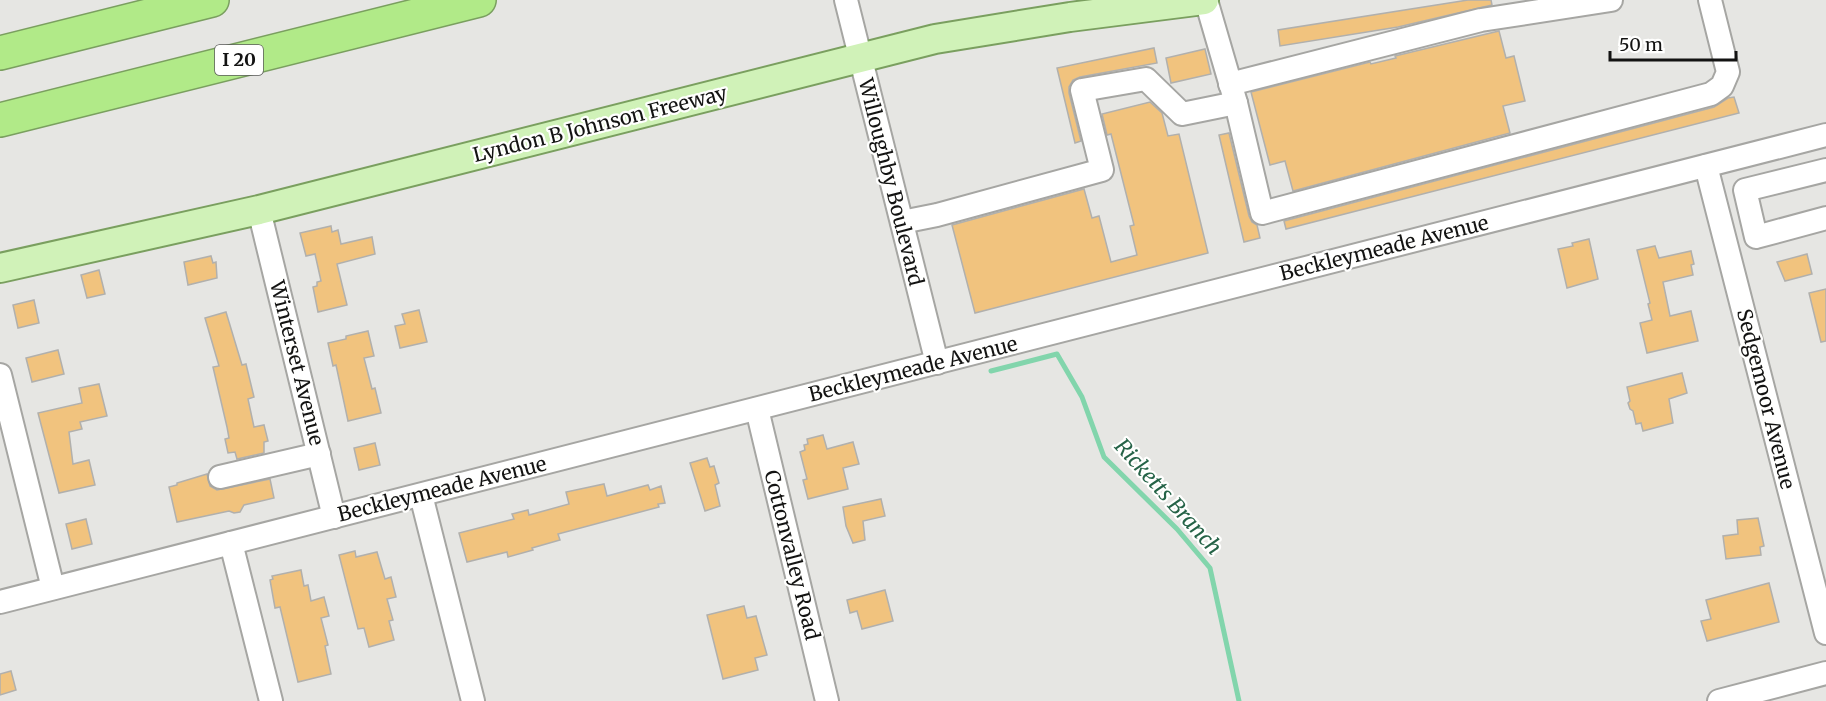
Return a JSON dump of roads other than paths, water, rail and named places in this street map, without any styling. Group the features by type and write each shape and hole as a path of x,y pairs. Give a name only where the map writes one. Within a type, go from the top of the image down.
{"highway":[{"path":"0,53 212,0"},
{"name":"I 20","path":"0,120 479,0"}],"main road":[{"name":"Lyndon B Johnson Freeway","path":"0,268 259,210 935,39 1070,17 1205,0"}],"street":[{"name":"Willoughby Boulevard","path":"846,0 937,363"},
{"path":"1205,0 1233,94 1262,213 1711,94 1722,86 1728,72 1710,0"},
{"path":"902,222 937,215 1102,170 1082,90 1146,79 1182,114 1233,94 1481,20 1611,0"},
{"name":"Beckleymeade Avenue","path":"0,602 1826,135"},
{"name":"Sedgemoor Avenue","path":"1706,166 1826,633"},
{"path":"1826,170 1745,190 1756,237 1826,218"},
{"path":"1719,215 1749,207"},
{"name":"Winterset Avenue","path":"259,210 334,517"},
{"path":"0,375 53,588"},
{"name":"Cottonvalley Road","path":"757,409 827,701"},
{"path":"220,477 319,454"},
{"path":"421,495 473,701"},
{"path":"231,543 271,701"},
{"path":"1719,701 1826,673"}],"waterway":[{"name":"Ricketts Branch","path":"991,371 1057,354 1082,397 1104,457 1177,529 1210,568 1239,701"}]}
